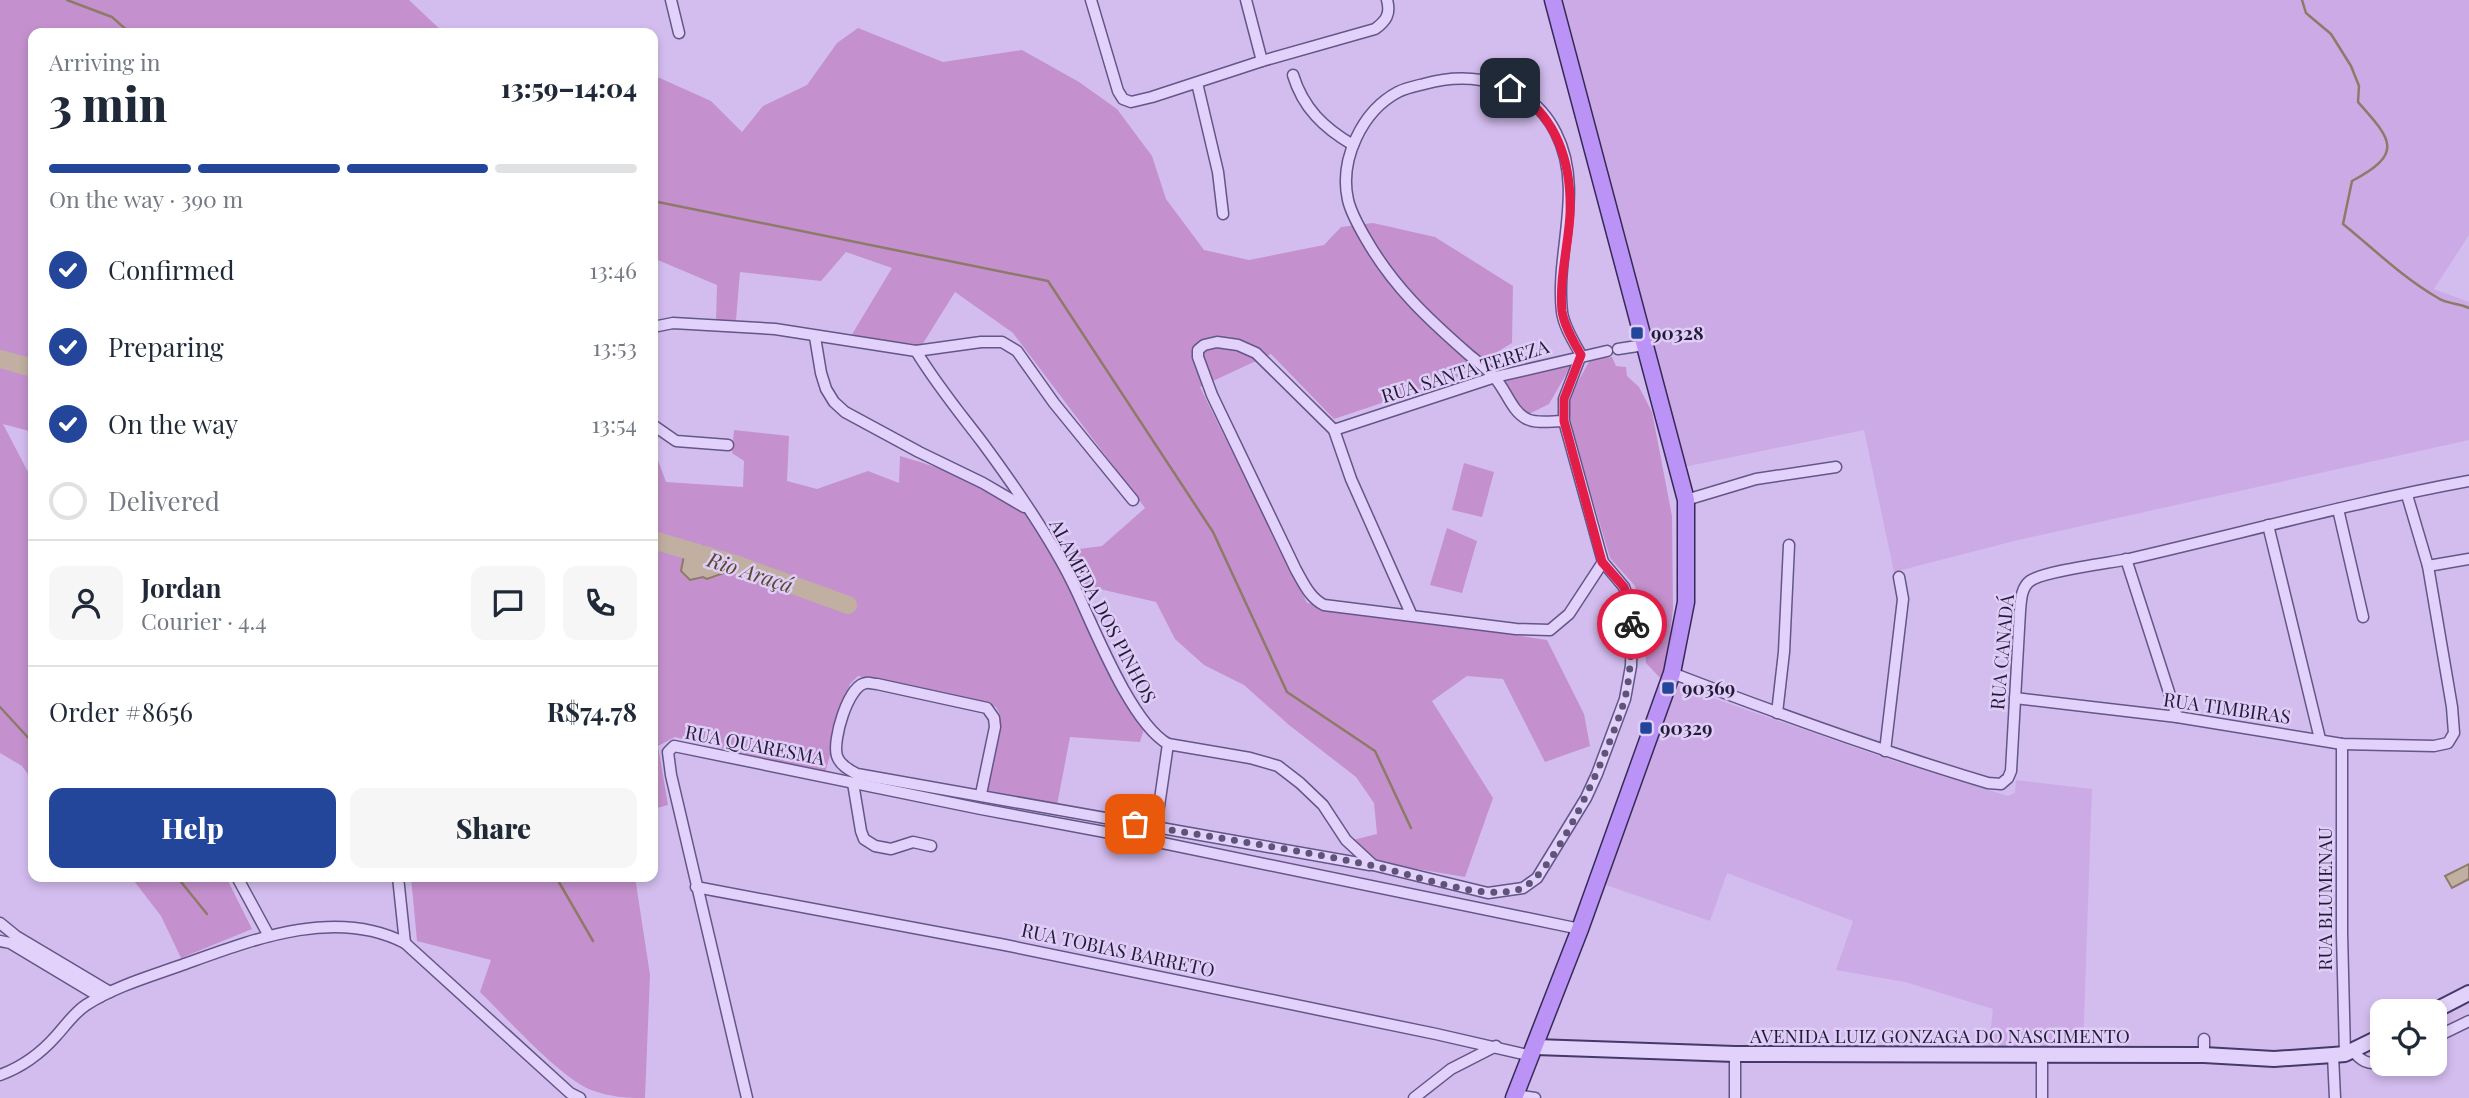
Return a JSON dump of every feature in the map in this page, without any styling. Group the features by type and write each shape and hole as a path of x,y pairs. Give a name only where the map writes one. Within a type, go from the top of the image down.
{"main road":[{"path":"1515,1096 1580,929 1672,673 1686,602 1686,500 1553,0"},
{"path":"2447,1004 2469,993"},
{"path":"2343,1053 2370,1041"},
{"name":"AVENIDA LUIZ GONZAGA DO NASCIMENTO","path":"1534,1051 2204,1055 2274,1059 2343,1053"}],"street":[{"path":"671,0 679,33"},
{"path":"1091,0 1118,90 1127,101 1140,100 1375,29 1388,16 1390,8 1387,0"},
{"path":"1245,0 1262,61"},
{"path":"1293,75 1305,103 1316,118 1332,133 1353,145"},
{"path":"981,794 995,727 994,718 987,708 865,683 853,693 840,720 836,746 837,757 850,771 857,774 1373,865 1488,893 1523,888 1537,878 1586,798 1625,699 1631,666 1632,624 1629,604 1624,587 1602,562 1564,421 1564,399 1581,355 1562,314 1561,286 1570,214 1566,163 1556,133 1540,111 1524,96 1493,80 1463,77 1399,91 1375,110 1353,145 1347,169 1348,201 1357,222 1379,262 1410,302 1494,377 1524,418 1536,422 1564,421"},
{"path":"1197,83 1218,172 1223,214"},
{"path":"658,326 673,323 775,330 916,351 993,340 1011,346 1026,361 1034,377 1054,403 1133,500"},
{"path":"816,337 826,389 834,402 845,412 919,453 983,483 1027,509"},
{"path":"1412,616 1351,479 1334,430 1256,353 1238,345 1217,342 1204,345 1198,350 1198,357 1212,395 1291,560 1312,597 1324,605 1412,616 1516,629 1550,630 1569,614 1602,562"},
{"name":"RUA SANTA TEREZA","path":"1334,430 1494,377 1581,355 1644,345"},
{"name":"ALAMEDA DOS PINHOS","path":"916,351 946,398 982,442 1075,586 1107,657 1139,715 1157,737 1168,744"},
{"path":"658,428 676,441 728,444"},
{"path":"1686,500 1756,479 1836,467"},
{"name":"RUA CANADÁ","path":"1672,673 1885,751 1987,783 2001,784 2011,771 2021,601 2022,592 2029,582 2043,575 2126,559 2469,481"},
{"path":"2407,495 2428,566 2469,559"},
{"path":"2339,509 2363,617"},
{"path":"2268,525 2320,739"},
{"path":"1777,713 1784,652 1789,545"},
{"path":"2126,559 2177,718"},
{"name":"RUA TIMBIRAS","path":"2015,698 2177,718 2343,744 2442,745 2452,739 2454,720 2428,566"},
{"path":"1885,751 1903,599 1899,577"},
{"path":"1156,827 1168,744 1250,758 1278,766 1300,783 1323,805 1355,850 1373,865"},
{"name":"RUA BLUMENAU","path":"2335,1098 2343,1053 2343,744"},
{"name":"RUA QUARESMA","path":"747,1098 671,775 668,752 670,748 680,746 1580,929"},
{"path":"853,783 864,839 875,846 891,849 913,842 931,846"},
{"path":"240,882 269,936"},
{"path":"399,882 405,943"},
{"name":"RUA TOBIAS BARRETO","path":"696,887 1019,947 1496,1046 1534,1051"},
{"path":"0,923 9,940 105,995"},
{"path":"0,1075 37,1055 75,1014 105,995 269,936 350,928 387,933 405,943 570,1093 580,1098"},
{"path":"2447,1032 2469,1021"},
{"path":"2204,1039 2204,1055"},
{"path":"1414,1098 1451,1069 1496,1046"},
{"path":"2343,1053 2370,1062"},
{"path":"1735,1054 1735,1098"},
{"path":"2042,1054 2042,1098"},
{"path":"1515,1096 1535,1098"}],"shaded area":[{"path":"0,0 409,0 439,28 28,28 28,431 3,424 28,472 28,774 22,766 0,753"},
{"path":"1563,0 2469,0 2469,235 2434,289 2469,302 2469,440 2018,540 1894,572 1864,430 1684,467"},
{"path":"858,28 943,62 1022,50 1079,82 1117,109 1152,156 1166,199 1204,250 1249,260 1324,245 1341,227 1373,223 1435,237 1513,286 1512,343 1453,379 1334,419 1271,354 1200,387 1307,603 1547,640 1584,714 1590,746 1545,762 1503,679 1467,676 1432,701 1493,798 1465,877 1375,862 1353,840 1377,834 1374,803 1356,777 1289,725 1244,685 1204,665 1175,639 1156,602 1082,585 1048,533 1079,549 1102,546 1145,508 1013,333 955,292 922,345 851,336 892,268 846,252 821,281 740,272 736,320 716,321 717,285 658,260 658,77 711,101 742,132 763,106 807,85 837,43"},
{"path":"1612,357 1616,366 1626,367 1627,376 1639,387 1652,412 1672,516 1673,609 1664,682 1646,663 1642,620 1635,586 1610,558 1575,440 1567,401 1590,360"},
{"path":"1570,362 1571,366 1549,404 1529,414 1520,409 1498,378"},
{"path":"734,430 789,436 787,481 817,489 868,471 899,483 900,456 966,479 1015,504 1040,534 1083,611 1144,729 1140,742 1070,737 1057,805 985,791 1000,715 996,707 858,676 850,684 825,773 675,737 658,746 658,460 666,482 743,487 744,461 732,453"},
{"path":"1464,463 1494,472 1482,517 1452,510"},
{"path":"1447,528 1477,541 1462,593 1430,585"},
{"path":"703,546 714,554 714,560 723,566 730,562 735,564 740,574 732,570 707,579 703,577 690,580 681,571 685,550"},
{"path":"1675,685 1894,761 2008,796 2015,793 2016,780 2092,789 2083,1048 1989,1046 1993,1009 1905,982 1836,970 1853,921 1727,873 1710,921 1606,885"},
{"path":"658,746 668,805 658,808"},
{"path":"2469,864 2469,879 2452,888 2445,876"},
{"path":"135,882 228,882 252,929 181,958 161,916"},
{"path":"411,882 636,882 650,975 645,1098 618,1097 591,1090 549,1060 480,992 491,960 417,941"}],"waterway":[{"path":"67,0 112,17 124,28"},
{"path":"2302,0 2306,13 2331,34 2351,66 2359,86 2358,102 2385,136 2387,145 2386,153 2380,162 2352,181 2343,224 2425,290 2442,300 2469,308"},
{"path":"658,202 1048,281 1213,532 1287,692 1375,751 1411,828"},
{"name":"Rio Araçá","path":"0,359 28,367"},
{"name":"Rio Araçá","path":"658,541 735,564 848,605"},
{"path":"0,707 28,738"},
{"path":"181,882 207,914"},
{"name":"Rio Araçá","path":"559,882 593,941"}],"way so far":[{"path":"1135,824 1373,865 1488,893 1523,888 1537,878 1550,858 1586,798 1597,774 1625,699 1631,666 1632,624"}],"place":[{"name":"90328","path":"1637,333"},
{"name":"90369","path":"1668,688"},
{"name":"90329","path":"1646,728"}],"route":[{"path":"1510,88 1524,96 1540,111 1556,133 1566,163 1570,214 1561,286 1562,314 1581,355 1564,399 1564,421 1602,562 1624,587 1632,624"}]}
